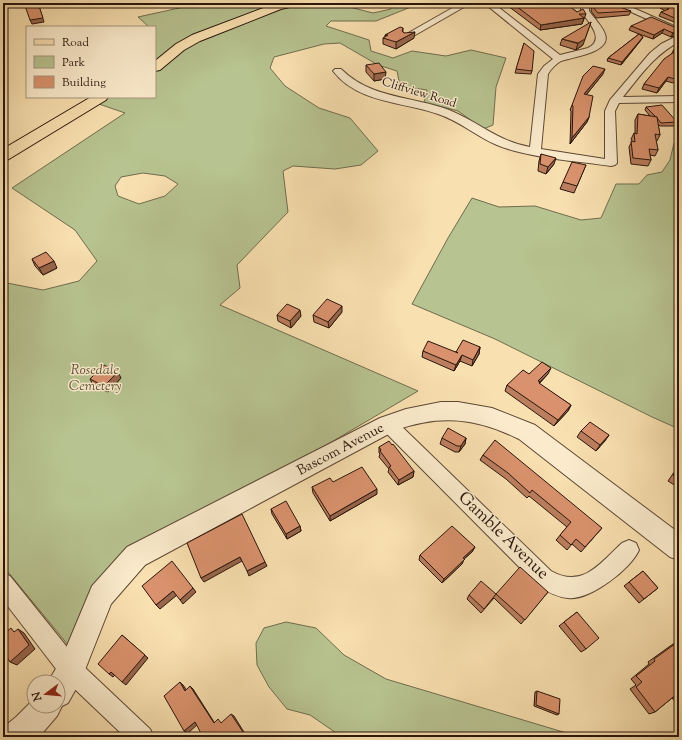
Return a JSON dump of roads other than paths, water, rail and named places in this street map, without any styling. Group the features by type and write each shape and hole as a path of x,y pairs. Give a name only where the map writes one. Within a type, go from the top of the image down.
{"main road":[{"path":"156,66 180,47 196,38 278,6 294,3"},
{"path":"3,156 99,98"}],"street":[{"path":"406,36 467,3"},
{"path":"488,3 559,59"},
{"path":"535,151 543,74 553,62 591,50 595,48 601,40 600,35 586,15 585,11 585,7 592,3"},
{"path":"615,3 679,29"},
{"path":"615,100 652,55 664,46 679,38"},
{"name":"Cliffview Road","path":"338,71 342,77 368,91 393,100 443,112 455,117 496,141 535,151 611,163 610,111 615,100"},
{"path":"615,100 679,98"},
{"name":"Bascom Avenue","path":"66,680 101,595 136,556 388,424 425,412 454,410 484,414 514,425 536,438 679,548"},
{"name":"Gamble Avenue","path":"388,424 544,578 554,586 566,589 579,589 588,585 629,550"},
{"path":"3,583 60,674"},
{"path":"66,683 142,737"},
{"path":"16,737 40,714"}],"park label":[{"name":"Rosedale Cemetery","path":"95,380"}]}
